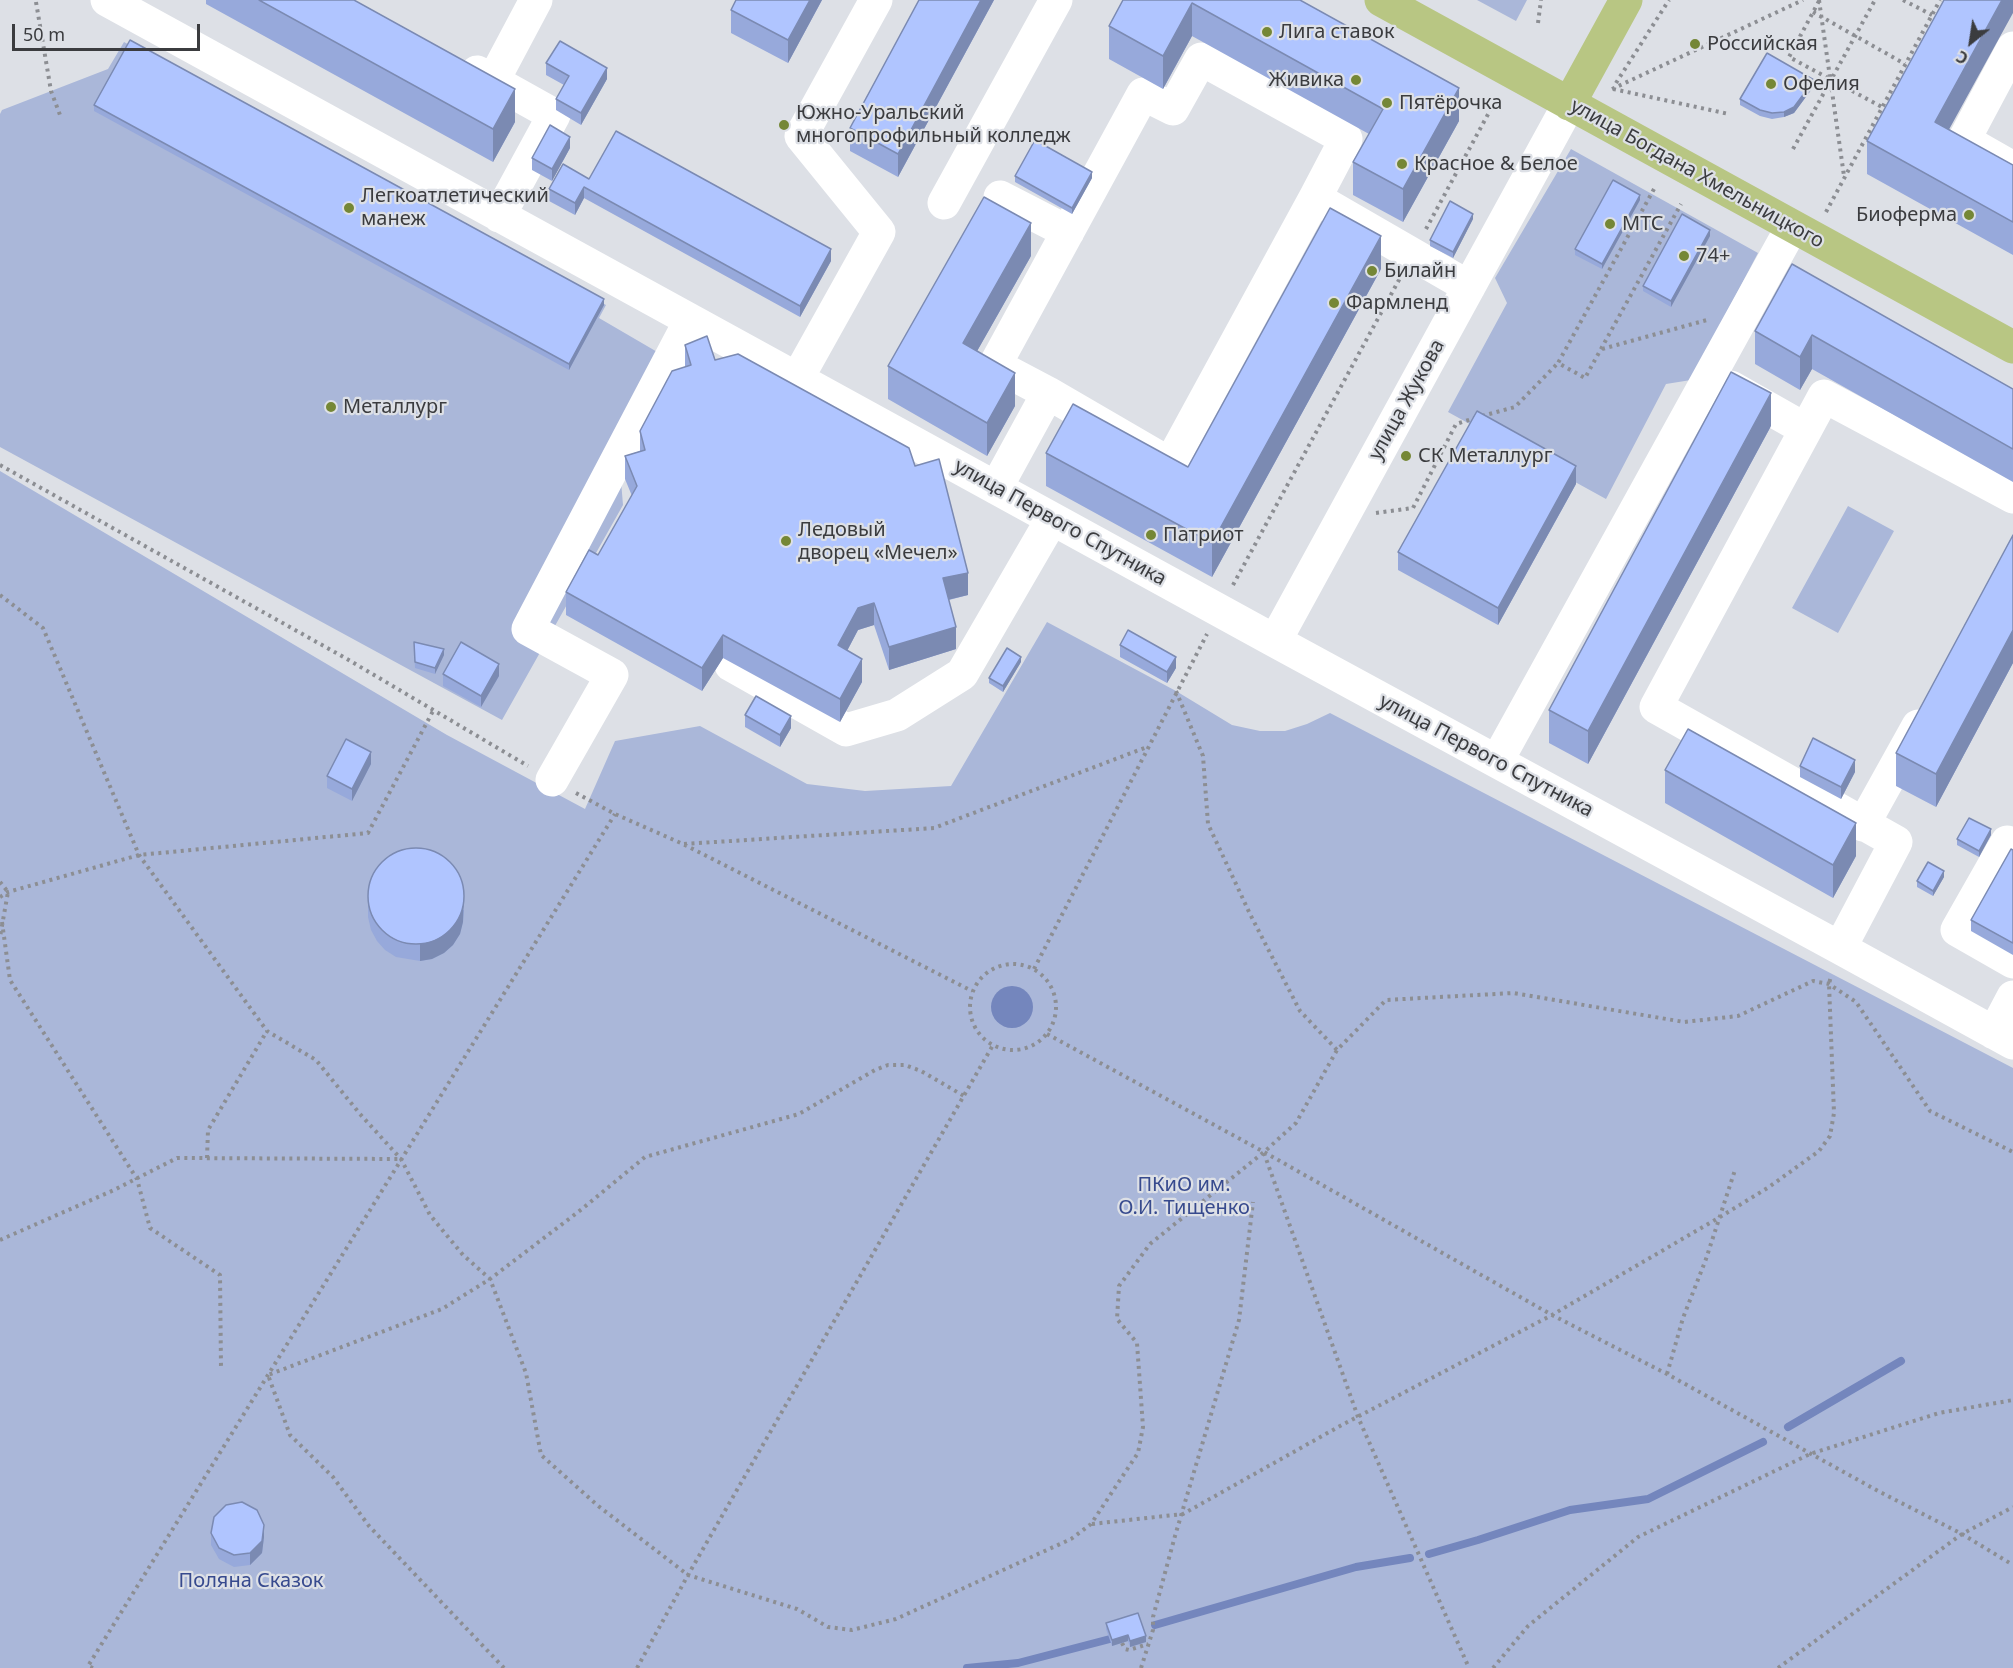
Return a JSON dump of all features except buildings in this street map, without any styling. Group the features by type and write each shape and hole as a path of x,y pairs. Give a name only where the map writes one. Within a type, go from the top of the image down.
{"main road":[{"name":"улица Богдана Хмельницкого","path":"1381,0 2013,347"},
{"name":"улица Жукова","path":"1569,104 1626,0"}],"street":[{"name":"улица Первого Спутника","path":"107,0 996,489 2004,1038"},
{"path":"493,81 535,0"},
{"path":"797,379 879,232 801,136 876,0"},
{"path":"944,203 1056,0"},
{"path":"2013,48 1964,140 2013,168"},
{"path":"451,58 555,115 499,216"},
{"path":"1201,59 1346,139 1315,198 1170,464 995,365 1143,94 1173,109 1201,59"},
{"name":"улица Жукова","path":"1275,641 1569,104"},
{"path":"1000,197 1068,232"},
{"path":"1315,198 1469,287"},
{"path":"1497,762 1792,226"},
{"path":"552,780 612,675 528,629 690,321"},
{"path":"1710,375 1805,429"},
{"path":"996,489 1048,393"},
{"path":"1840,948 1896,842 1656,707 1824,396 2013,497"},
{"path":"731,665 846,730 897,716 962,674 1053,519"},
{"path":"1863,825 1932,700"},
{"path":"2013,845 2007,842 1957,930 2013,962"},
{"path":"2004,1038 2013,997"}],"path":[{"path":"1538,23 1541,0"},
{"path":"1612,89 1669,0"},
{"path":"1612,89 1803,0"},
{"path":"1819,0 1788,57 1882,106"},
{"path":"1819,0 1845,177"},
{"path":"1793,149 1830,78 1875,0"},
{"path":"1903,0 1932,15"},
{"path":"1826,212 1940,0"},
{"path":"36,2 51,91 60,115"},
{"path":"1813,12 1905,64"},
{"path":"1612,89 1729,114"},
{"path":"1034,969 1176,691 1493,105"},
{"path":"1372,514 1413,508 1456,424 1515,406 1558,363 1654,189"},
{"path":"1558,363 1585,378 1681,204"},
{"path":"1601,349 1748,308"},
{"path":"0,465 347,659 552,780 615,814 683,844 972,991"},
{"path":"0,595 43,628 139,855 267,1031 316,1060 401,1159 430,1215 463,1255 490,1279 526,1373 540,1455 597,1505 688,1575 796,1609 828,1627 852,1630 896,1619 1071,1539 1091,1524 1138,1453 1143,1427 1137,1343 1117,1319 1119,1286 1150,1244 1264,1152 1296,1123 1337,1050 1386,1000 1513,993 1684,1022 1738,1016 1813,981 1829,984 1856,1002 1930,1111 2013,1152"},
{"path":"1176,691 1203,756 1208,824 1250,914 1300,1011 1337,1050"},
{"path":"0,897 8,892 139,855 368,833 434,711"},
{"path":"683,844 934,828 1148,746"},
{"path":"93,1668 88,1666 615,814"},
{"path":"0,882 8,892 0,937"},
{"path":"2,922 10,980 137,1179 150,1228 220,1275 222,1368"},
{"path":"1006,964 1020,964 1034,969 1046,979 1053,992 1056,1006 1054,1021 1047,1034 1036,1044 1022,1049 1007,1050 982,1038 970,1016 969,1003 972,991 980,978 992,969 1006,964"},
{"path":"1091,1524 1183,1514 1552,1315 1769,1187 1819,1151 1830,1136 1834,1113 1829,984"},
{"path":"207,1158 208,1130 267,1031"},
{"path":"1047,1034 1264,1152 1552,1315 1667,1374 1878,1491 1962,1534 2013,1565"},
{"path":"637,1668 688,1575 993,1045"},
{"path":"268,1375 442,1309 490,1279 582,1209 645,1157 799,1114 875,1070 888,1065 904,1065 921,1071 964,1096"},
{"path":"1264,1152 1358,1418 1469,1668"},
{"path":"0,1240 137,1179 177,1158 401,1159"},
{"path":"1667,1374 1683,1318 1735,1170"},
{"path":"1141,1668 1153,1630 1153,1617 1239,1320 1253,1202"},
{"path":"268,1375 290,1435 333,1477 369,1526 504,1668"},
{"path":"1494,1668 1528,1626 1638,1538 1810,1454 1939,1413 2013,1400"},
{"path":"1778,1668 1962,1534 2013,1508"},
{"path":"1122,1643 1125,1649 1129,1650 1149,1644"}],"green space":[{"path":"1477,0 1527,0 1516,21"},
{"name":"Металлург","path":"124,42 606,305 599,318 683,367 621,481 623,505 502,720 0,447 0,114 2,110 108,69"},
{"path":"1571,149 1758,253 1691,380 1666,384 1606,499 1448,412 1507,303 1495,278"},
{"name":"ПКиО им. О.И. Тищенко","path":"0,471 447,735 585,809 615,741 700,726 807,784 865,791 951,786 1047,622 1176,691 1232,725 1260,731 1285,731 1330,713 2013,1068 2013,1668 0,1668"},
{"path":"1848,506 1894,531 1838,633 1792,608"}],"water":[{"path":"1012,986 1027,992 1033,1007 1027,1022 1012,1028 997,1022 991,1007 997,992"}],"waterway":[{"path":"1788,1427 1901,1361"},
{"path":"1429,1554 1570,1510 1648,1499 1763,1442"},
{"path":"1155,1625 1356,1567 1410,1558"},
{"path":"967,1668 1018,1663 1110,1639"}],"place":[{"name":"Лига ставок","path":"1267,32"},
{"name":"Российская","path":"1695,44"},
{"name":"Живика","path":"1356,80"},
{"name":"Офелия","path":"1771,84"},
{"name":"Пятёрочка","path":"1387,103"},
{"name":"Южно-Уральский многопрофильный колледж","path":"784,125"},
{"name":"Красное & Белое","path":"1402,164"},
{"name":"Легкоатлетический манеж","path":"349,208"},
{"name":"Биоферма","path":"1969,215"},
{"name":"МТС","path":"1610,224"},
{"name":"74+","path":"1684,256"},
{"name":"Билайн","path":"1372,271"},
{"name":"Фармленд","path":"1334,303"},
{"name":"Металлург","path":"331,407"},
{"name":"СК Металлург","path":"1406,456"},
{"name":"Патриот","path":"1151,535"},
{"name":"Ледовый дворец «Мечел»","path":"786,541"}],"park label":[{"name":"Поляна Сказок","path":"251,1581"}]}
